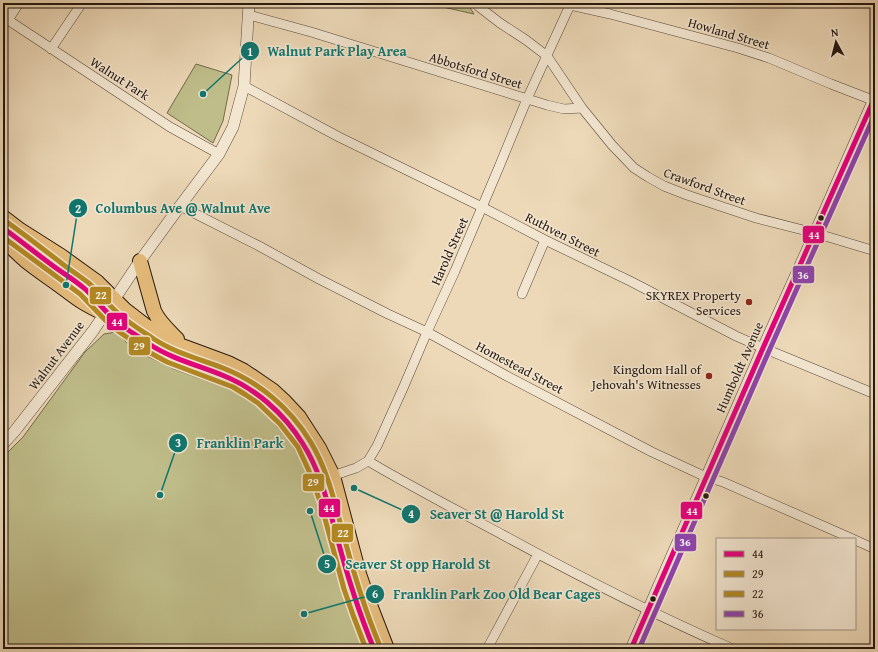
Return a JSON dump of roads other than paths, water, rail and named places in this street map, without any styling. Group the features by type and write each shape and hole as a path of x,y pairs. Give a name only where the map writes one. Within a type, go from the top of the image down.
{"main road":[{"path":"3,217 20,230 68,260 97,282 132,316 146,326 174,343 228,363 259,381 272,390 299,417 319,448 327,478 350,586 374,649"},
{"path":"3,239 25,260 78,299 116,320 155,348 178,360 238,382 265,400 279,412 300,440 310,457 327,478 368,600 387,649"},
{"path":"140,260 157,318 186,348"}],"street":[{"path":"4,3 7,8 6,20"},
{"path":"6,20 19,3"},
{"path":"51,49 82,3"},
{"name":"Walnut Avenue","path":"3,444 44,395 93,331 140,260 220,154 233,127 244,86 249,3"},
{"name":"Crawford Street","path":"476,3 500,23 526,40 546,56 582,108 612,145 634,168 648,178 687,195 756,218 815,233 875,252"},
{"name":"Harold Street","path":"368,461 377,446 426,332 455,271 527,99 570,4"},
{"name":"Howland Street","path":"570,4 738,48 768,58 874,100"},
{"name":"Abbotsford Street","path":"249,15 311,32 527,99 564,109 582,108"},
{"name":"Walnut Park","path":"6,20 170,127 220,154"},
{"name":"Ruthven Street","path":"244,86 339,137 482,206 545,240 630,281 736,336 875,394"},
{"name":"Humboldt Avenue","path":"631,649 874,100"},
{"name":"Homestead Street","path":"180,206 259,246 326,283 426,332 646,448 706,477 723,482 849,538"},
{"path":"522,294 545,240"},
{"path":"327,478 356,468 368,461 407,484 538,554 649,611 733,649"},
{"name":"Homestead Street","path":"856,541 875,549"},
{"path":"487,649 538,554"}],"place":[{"name":"Walnut Park Play Area","path":"203,94"},
{"name":"Columbus Ave @ Walnut Ave","path":"66,285"},
{"name":"SKYREX Property Services","path":"749,302"},
{"name":"Kingdom Hall of Jehovah's Witnesses","path":"709,376"},
{"name":"Seaver St @ Harold St","path":"354,488"},
{"name":"Franklin Park","path":"160,495"},
{"name":"Seaver St opp Harold St","path":"310,511"},
{"name":"Franklin Park Zoo Old Bear Cages","path":"304,614"}]}
